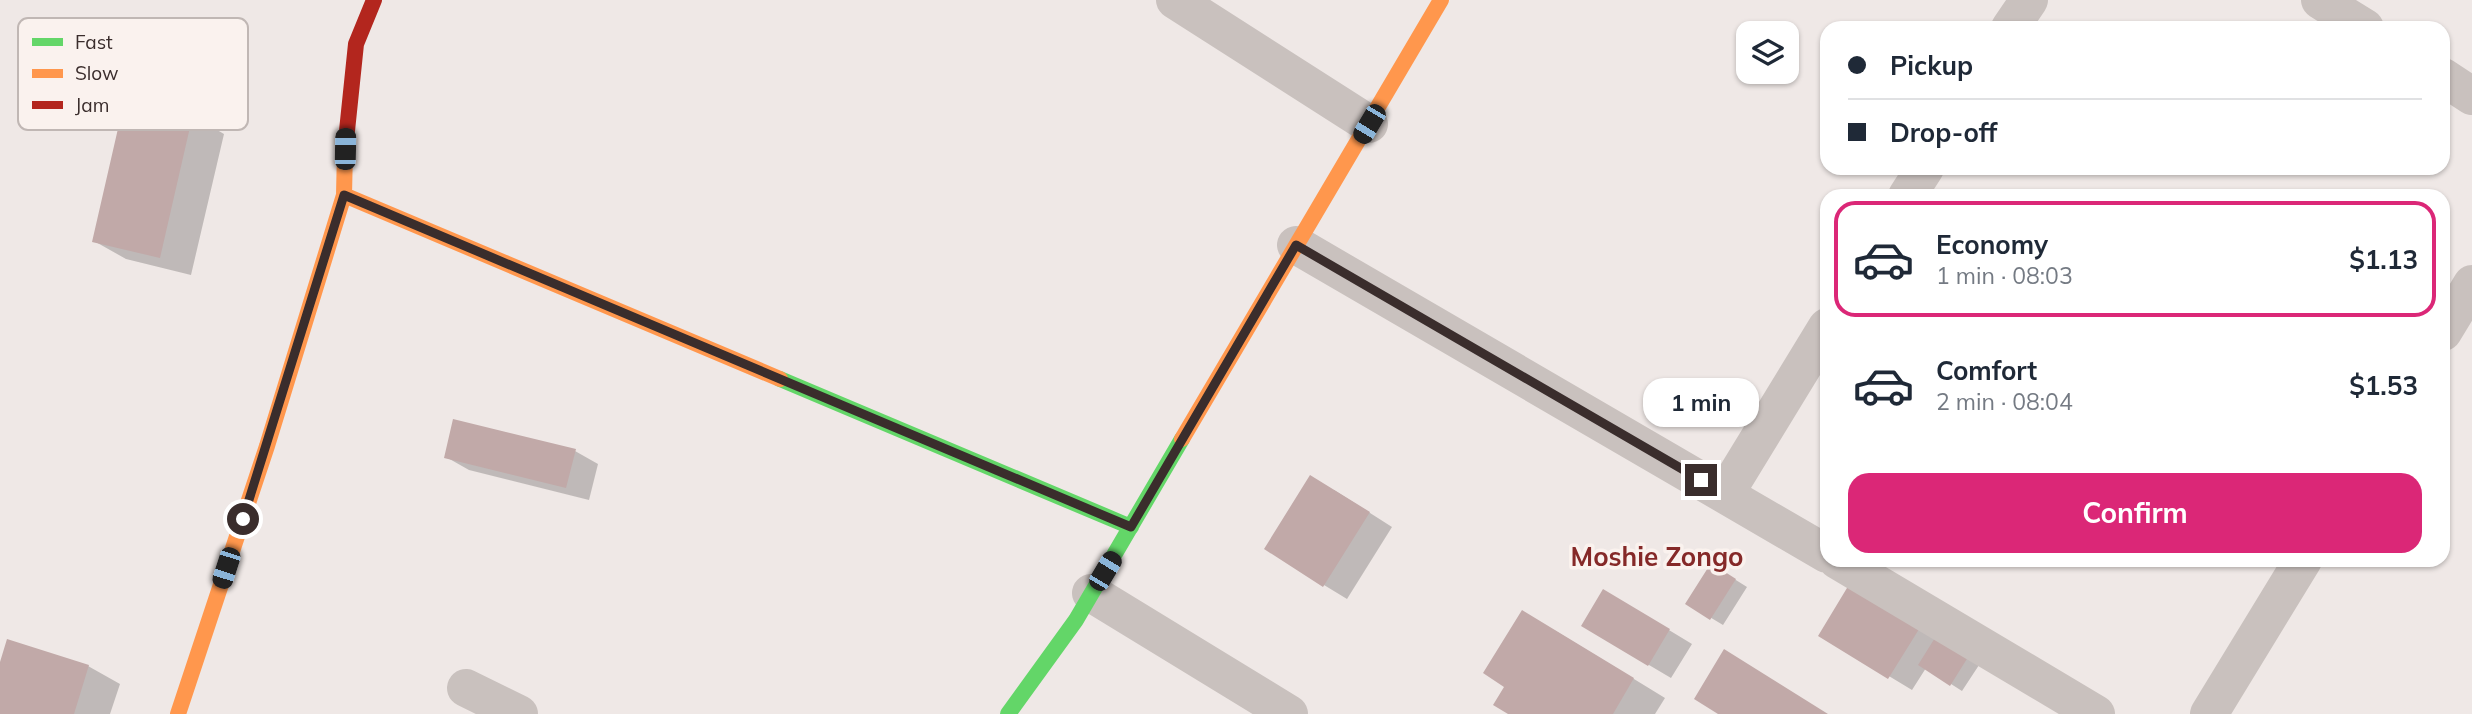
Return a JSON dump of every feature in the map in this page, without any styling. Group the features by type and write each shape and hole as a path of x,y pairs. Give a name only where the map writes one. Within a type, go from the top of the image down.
{"street":[{"path":"178,714 267,446 344,195 346,126 356,44 374,0"},
{"path":"1175,0 1369,124"},
{"path":"1008,714 1076,620 1441,0"},
{"path":"2015,21 2029,0"},
{"path":"2320,0 2353,21"},
{"path":"2450,82 2472,96"},
{"path":"344,195 1131,527"},
{"path":"1296,245 1820,550"},
{"path":"2450,320 2472,284"},
{"path":"1725,494 1820,338"},
{"path":"1849,567 2096,714"},
{"path":"2209,714 2299,567"},
{"path":"1091,593 1289,714"},
{"path":"466,688 519,714"}],"building":[{"path":"118,130 189,130 160,258 92,242"},
{"path":"453,419 576,449 566,488 444,458"},
{"path":"1310,475 1370,512 1323,587 1264,549"},
{"path":"1711,563 1736,579 1710,620 1685,604"},
{"path":"1850,583 1921,626 1888,679 1818,636"},
{"path":"1603,589 1670,629 1648,666 1581,626"},
{"path":"1522,610 1634,678 1613,714 1508,714 1493,705 1504,687 1483,673"},
{"path":"1938,633 1970,654 1950,686 1918,665"},
{"path":"7,639 89,665 74,714 0,714 0,662"},
{"path":"1724,649 1828,714 1718,714 1694,699"}],"traffic: fast":[{"path":"780,379 1131,527"},
{"path":"1008,714 1076,620 1182,439"}],"traffic: slow":[{"path":"1182,439 1441,0"},
{"path":"178,714 267,446 344,195 345,150"},
{"path":"344,195 780,379"}],"traffic: jam":[{"path":"345,150 356,44 374,0"}],"district":[{"name":"Moshie Zongo","path":"1657,556"}],"route":[{"path":"243,519 344,195 1131,527 1296,245 1701,480"}]}
